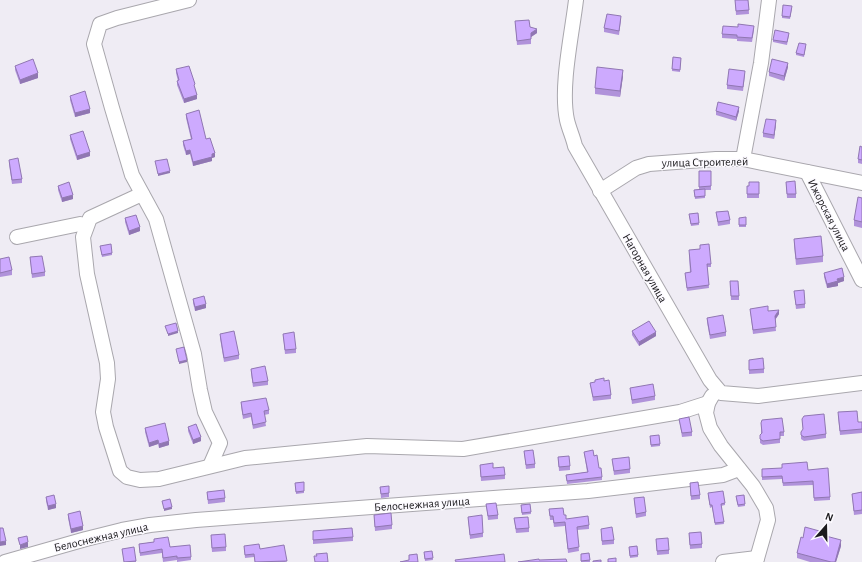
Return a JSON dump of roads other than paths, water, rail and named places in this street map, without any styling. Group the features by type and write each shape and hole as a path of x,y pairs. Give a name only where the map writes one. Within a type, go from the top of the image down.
{"street":[{"path":"189,0 117,18 100,24 94,44 132,175 156,219 194,354 205,412 220,443 244,458"},
{"name":"Нагорная улица","path":"576,0 566,77 567,119 576,146 600,191 710,380 720,393"},
{"path":"743,159 761,62 768,0"},
{"name":"улица Строителей","path":"600,191 636,168 649,164 743,159 862,183"},
{"name":"Ижорская улица","path":"807,172 862,280"},
{"path":"142,194 90,218 83,237 85,256 107,363 108,379 103,412 106,427 120,471 127,477 140,480 159,479 244,458 367,446 463,449 680,412 708,403"},
{"path":"17,237 80,224 86,226"},
{"path":"723,562 757,560 768,520 766,508 753,486 721,446 710,428 706,413 708,403 713,395 720,393 758,396 862,383"},
{"path":"210,466 220,443"},
{"name":"Белоснежная улица","path":"5,562 86,539 150,525 196,520 588,492 724,476 739,469"}]}
